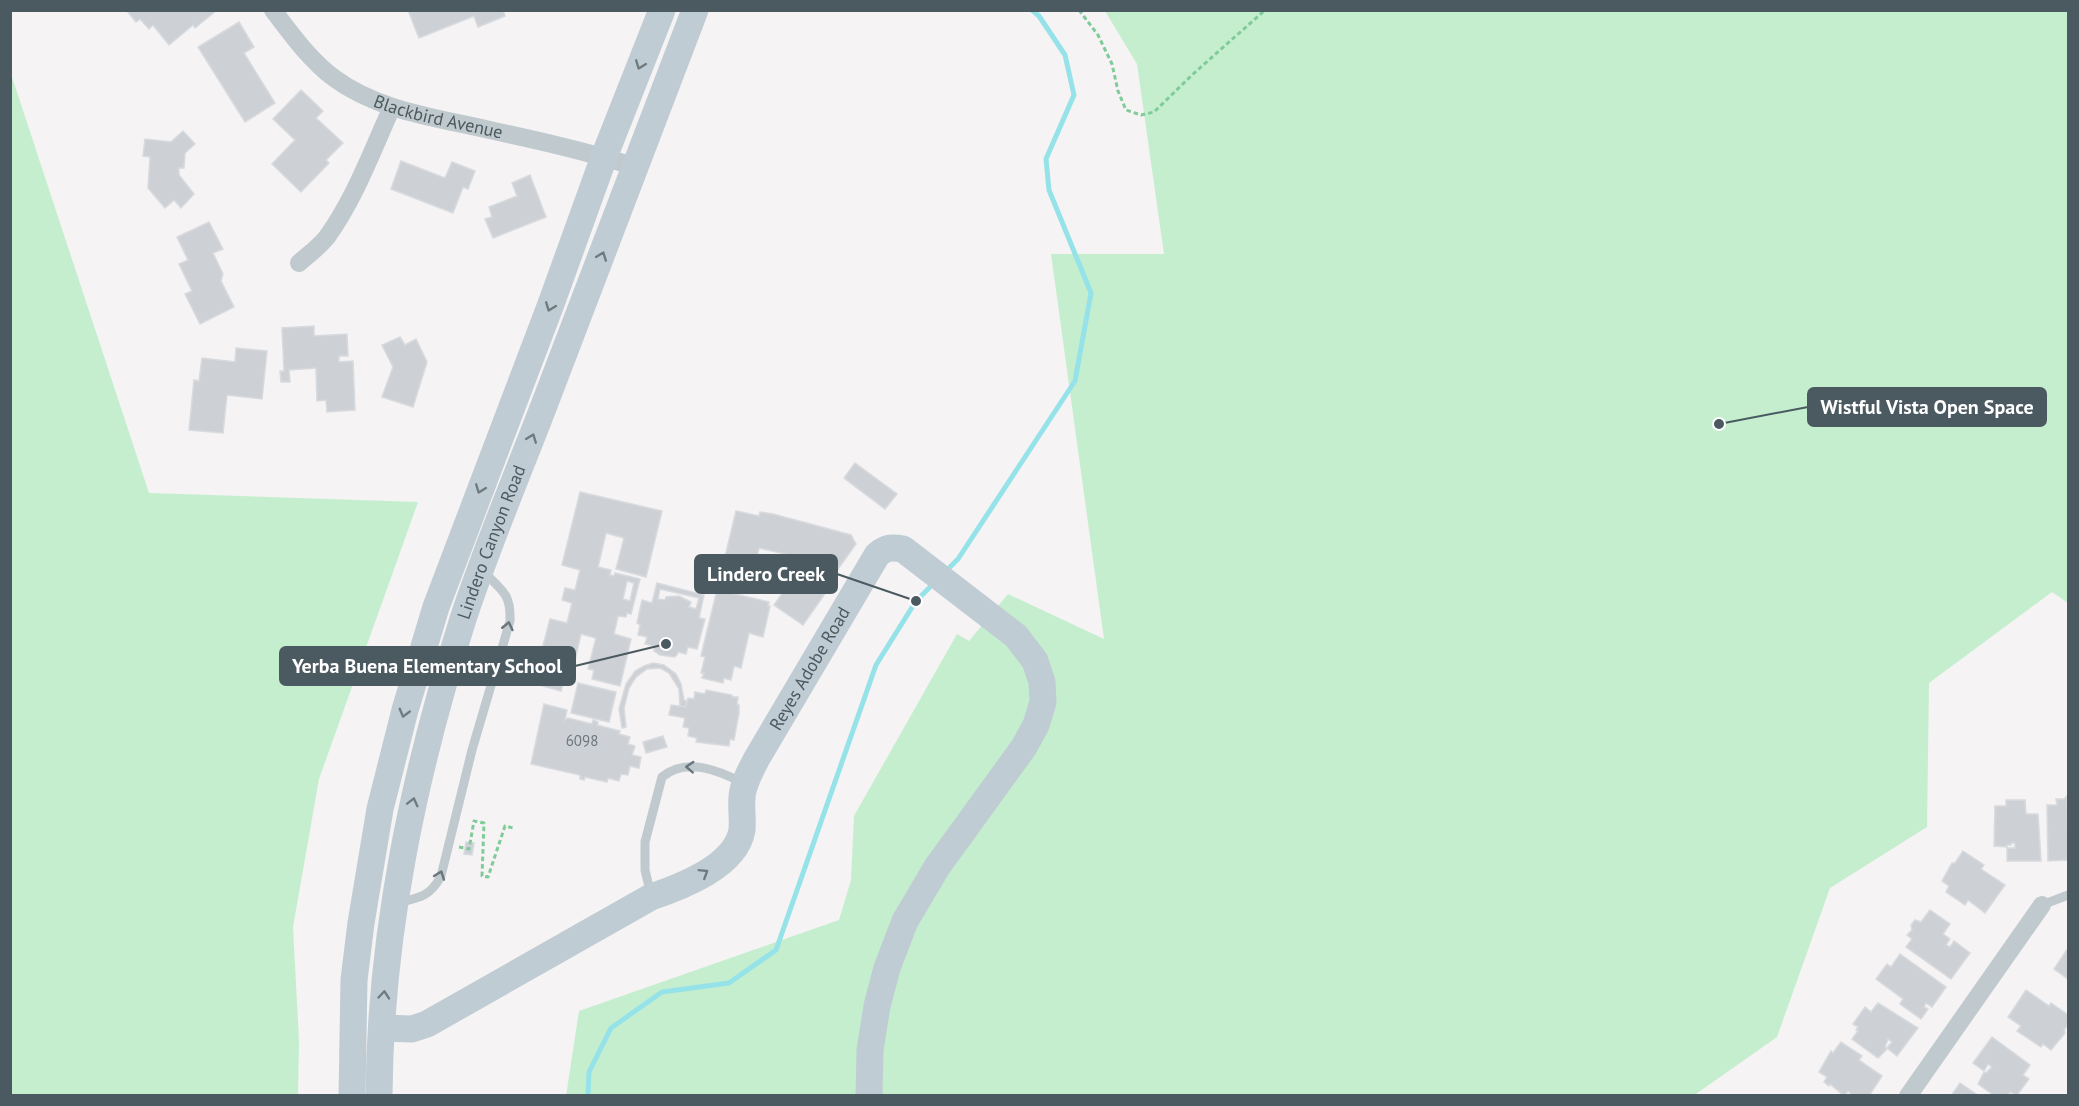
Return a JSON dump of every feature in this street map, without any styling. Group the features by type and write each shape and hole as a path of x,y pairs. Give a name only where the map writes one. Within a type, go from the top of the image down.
{"main road":[{"name":"Lindero Canyon Road","path":"352,1095 354,980 361,923 380,809 405,710 436,607 604,157 662,10"},
{"name":"Lindero Canyon Road","path":"379,1095 390,927 409,815 434,718 464,617 695,10"},
{"name":"Reyes Adobe Road","path":"382,1028 412,1029 427,1024 651,897 682,886 720,863 731,852 741,832 742,797 757,758 877,555 891,547 903,549 1016,636 1035,661 1042,682 1043,702 1036,725 1024,747 937,867 905,921 887,968 877,1006 870,1050 869,1095"}],"street":[{"name":"Blackbird Avenue","path":"273,10 290,34 334,78 372,99 392,107 636,166"},
{"path":"300,263 325,239 340,215 358,183 392,107"},
{"path":"1908,1095 2042,905"}],"lane":[{"path":"394,903 418,898 431,892 441,876 472,750 510,621 510,604 507,596 482,570"},
{"path":"651,897 645,870 645,842 662,777 680,766 688,766 723,772 745,785"},
{"path":"2042,905 2068,895"}],"path":[{"path":"1079,10 1098,35 1112,64 1118,91 1126,110 1141,115 1154,112 1265,10"},
{"path":"449,845 469,849 474,821 484,823 482,876 488,877 505,826 513,828"}],"green space":[{"path":"1105,11 2068,11 2068,603 2052,592 1929,683 1927,827 1830,888 1777,1037 1693,1096 566,1096 579,1011 839,920 851,880 854,816 957,634 969,641 1008,594 1104,639 1051,254 1164,254 1137,64"},
{"path":"10,71 149,493 418,502 319,779 293,927 299,1041 298,1095 11,1095"}],"building":[{"path":"217,10 195,28 193,25 169,45 153,25 149,29 140,19 136,22 127,11"},
{"path":"408,10 503,10 505,16 478,27 474,16 419,38"},
{"path":"239,22 254,47 244,53 275,103 245,122 198,47"},
{"path":"301,90 323,111 316,118 343,143 326,160 329,163 301,192 272,164 295,140 273,119"},
{"path":"183,131 195,144 185,153 184,168 179,168 179,175 194,194 181,208 174,200 165,208 148,188 150,157 143,156 145,139 171,142"},
{"path":"401,161 445,178 452,162 475,171 468,189 463,187 453,213 391,189"},
{"path":"530,175 546,217 493,238 485,219 492,217 489,207 517,196 512,183"},
{"path":"209,222 223,249 213,253 223,274 221,281 234,307 200,324 185,294 192,291 179,264 188,260 177,237"},
{"path":"314,326 314,336 347,334 348,356 339,356 339,362 353,361 355,410 327,412 326,400 317,401 316,368 289,370 290,382 281,382 280,371 284,371 282,328"},
{"path":"400,337 405,345 416,339 427,362 413,407 382,397 393,367 382,345"},
{"path":"236,348 267,351 262,399 227,395 223,433 189,430 194,380 199,381 202,358 235,362"},
{"path":"855,463 897,494 885,509 844,478"},
{"path":"580,492 662,511 646,577 616,569 624,538 606,533 598,567 611,570 610,575 614,576 615,573 640,579 631,614 627,613 626,617 618,616 614,634 631,639 620,686 592,679 594,670 588,669 596,638 581,634 574,665 568,664 561,691 543,686 548,668 538,665 550,619 567,623 572,603 562,600 565,588 575,590 580,570 562,565","holes":["627,581 634,583 630,601 623,599"]},
{"path":"736,511 759,516 760,512 773,514 851,535 856,544 828,583 831,585 803,625 774,605 807,559 759,548 750,586 736,583 735,590 718,586"},
{"path":"657,583 704,595 699,618 705,619 697,649 688,647 686,654 678,652 674,657 660,655 654,651 654,646 645,644 647,637 638,635 640,625 637,623 642,600 652,603","holes":["660,589 699,598 696,609 689,607 691,602 679,596 666,597 665,600 658,599"]},
{"path":"717,590 769,602 768,606 770,606 763,637 749,633 741,668 734,666 731,680 724,678 723,683 702,678 704,673 701,673 705,657 701,656"},
{"path":"653,663 664,665 676,674 681,684 684,700 687,701 686,707 680,706 679,689 669,673 660,668 647,669 636,677 629,688 624,708 626,727 622,728 619,709 626,684 635,671"},
{"path":"578,683 616,692 609,722 571,713"},
{"path":"706,690 738,697 739,713 734,740 730,739 729,746 696,742 697,738 688,736 689,728 683,727 685,718 669,715 671,705 686,707 688,698 694,699 695,692 705,694"},
{"path":"544,704 567,710 565,720 568,718 592,724 593,720 598,722 597,725 620,731 619,734 630,737 628,744 635,746 632,755 641,757 639,768 630,766 628,775 621,774 619,781 608,778 607,782 585,777 584,780 580,779 580,775 531,764"},
{"path":"663,736 667,747 646,753 643,742"},
{"path":"2067,796 2068,860 2048,861 2047,805 2057,805 2056,799 2064,799"},
{"path":"2006,800 2025,800 2026,814 2038,814 2041,861 2007,861 2007,848 2015,848 2015,843 2007,847 1994,846 1995,806 2006,806"},
{"path":"466,842 474,843 472,855 464,854"},
{"path":"1963,851 1984,865 1981,869 2005,885 1985,913 1968,900 1965,905 1946,892 1949,886 1942,881 1952,863 1955,863"},
{"path":"1930,910 1950,924 1943,934 1950,939 1946,945 1950,947 1954,941 1970,953 1951,979 1906,947 1912,939 1907,935 1912,930 1911,925 1915,920 1921,922"},
{"path":"2068,948 2068,979 2054,969"},
{"path":"1900,954 1946,987 1932,1007 1926,1003 1924,1007 1928,1009 1921,1019 1900,1004 1903,999 1876,979 1887,964 1891,967"},
{"path":"2026,990 2049,1006 2051,1003 2068,1015 2065,1033 2051,1050 2043,1044 2041,1047 2017,1031 2021,1026 2008,1017"},
{"path":"1878,1003 1918,1028 1897,1056 1887,1048 1892,1042 1888,1039 1885,1047 1887,1049 1878,1058 1852,1039 1858,1031 1856,1030 1858,1027 1853,1024 1865,1007 1871,1012"},
{"path":"1992,1037 2030,1065 2023,1075 2029,1079 2017,1095 2010,1092 2007,1096 1995,1096 1978,1084 1984,1072 1986,1073 1992,1067 1988,1064 1984,1071 1973,1063"},
{"path":"1841,1042 1862,1056 1859,1060 1882,1076 1869,1096 1853,1096 1848,1091 1844,1096 1830,1084 1829,1086 1824,1082 1827,1077 1819,1072 1831,1051 1833,1053"},
{"path":"1960,1083 1979,1096 1951,1096"}],"waterway":[{"path":"946,571 958,559 1075,381 1091,293 1049,190 1046,159 1074,95 1065,55 1039,16 1032,10"},
{"path":"588,1096 589,1072 611,1028 662,992 729,983 776,950 876,665 916,601 935,582"}],"place":[{"name":"Wistful Vista Open Space","path":"1719,424"},
{"name":"Lindero Creek","path":"916,601"},
{"name":"Yerba Buena Elementary School","path":"666,644"}]}
